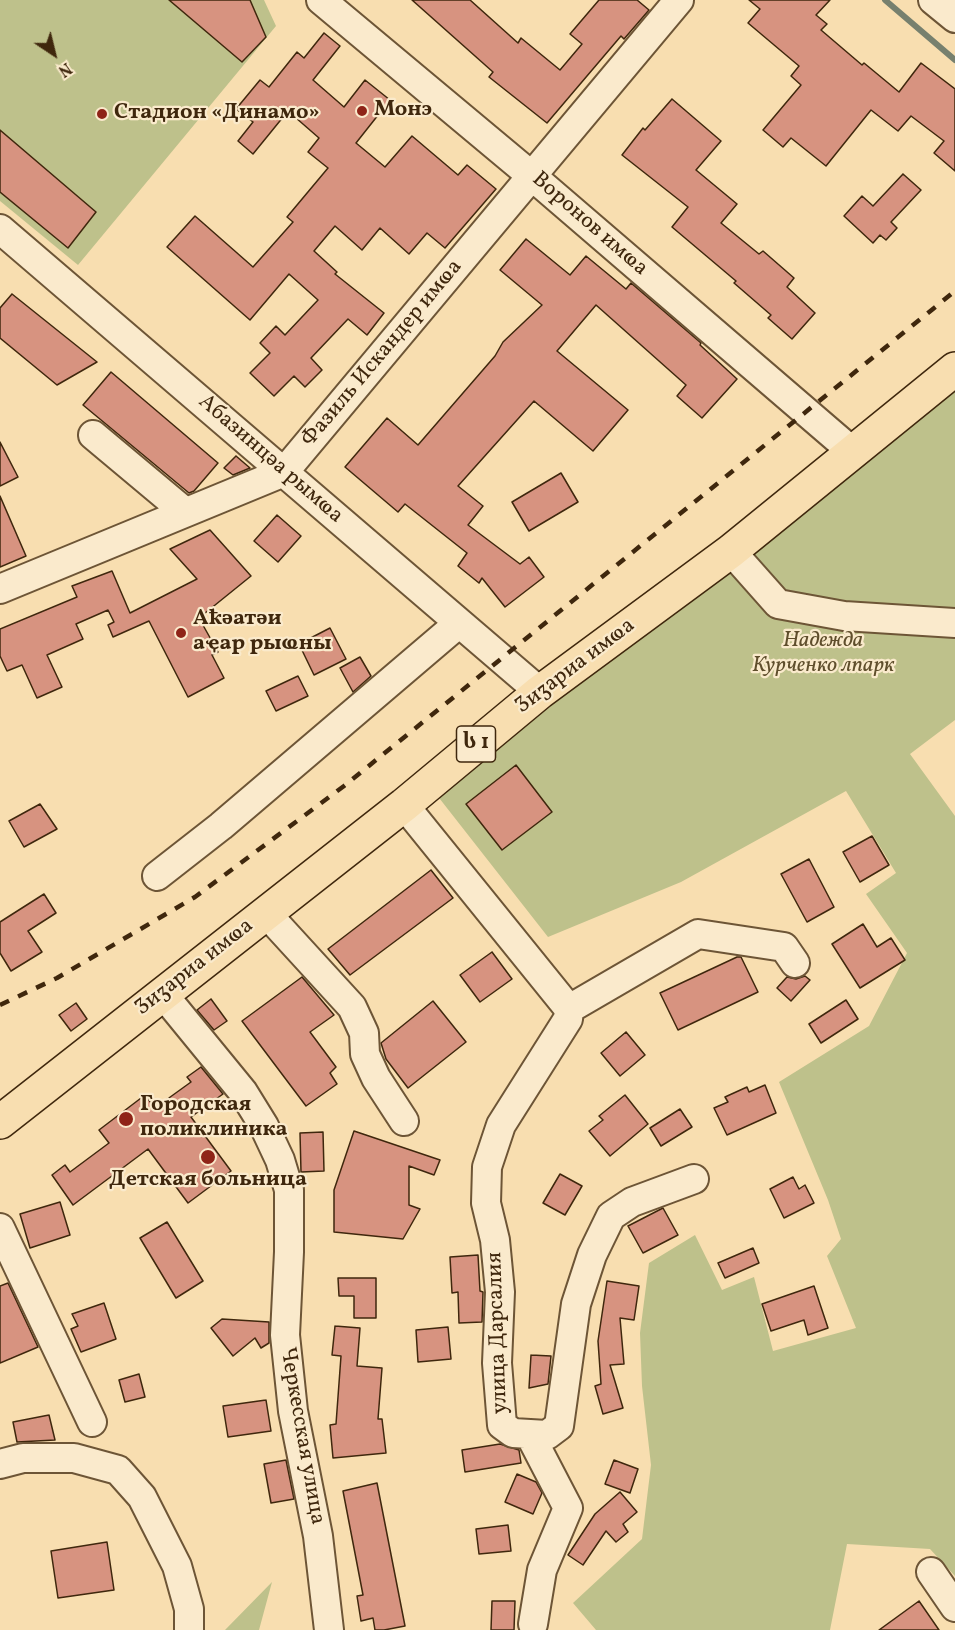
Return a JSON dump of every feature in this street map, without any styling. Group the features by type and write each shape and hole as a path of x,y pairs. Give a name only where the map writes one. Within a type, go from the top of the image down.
{"highway":[{"name":"Ӡиӡариа имҩа","path":"0,1122 404,805 540,692 731,551 955,369"}],"street":[{"name":"Воронов имҩа","path":"321,0 533,177 854,453"},
{"name":"Фазиль Искандер имҩа","path":"0,589 284,472 679,0"},
{"path":"933,0 955,18"},
{"name":"Абазинцәа рымҩа","path":"0,229 540,692"},
{"path":"93,435 185,512"},
{"path":"731,551 778,604 844,616 955,623"},
{"path":"157,876 221,826 458,624"},
{"path":"404,805 568,1009 698,934 784,948 795,963"},
{"path":"266,913 352,1007 364,1033 365,1054 376,1078 404,1121"},
{"name":"Черкесская улица","path":"162,993 243,1092 264,1126 280,1160 289,1190 290,1252 285,1335 293,1411 318,1536 329,1630"},
{"name":"улица Дарсалия","path":"568,1009 568,1019 501,1125 487,1167 486,1203 495,1240 500,1292 497,1363 502,1425 513,1433 530,1436 547,1435 560,1426 576,1304 592,1255 611,1216 632,1202 694,1179"},
{"path":"0,1228 92,1422"},
{"path":"530,1436 568,1508 542,1570 532,1624"},
{"path":"0,1464 23,1458 74,1458 118,1470 142,1497 177,1566 189,1609 189,1630"},
{"path":"931,1572 955,1607"}],"green space":[{"name":"Cтадион «Динамо»","path":"0,0 264,0 276,26 78,265 0,201"},
{"name":"Надежда Курченко лпарк","path":"955,386 955,720 910,754 955,816 955,1576 930,1549 847,1544 830,1630 596,1630 573,1603 642,1539 651,1465 642,1386 640,1333 649,1263 695,1235 722,1290 754,1277 773,1351 856,1328 827,1256 841,1239 828,1200 779,1082 869,1026 907,953 866,894 896,873 846,791 681,882 548,937 436,794"},
{"path":"272,1582 259,1630 225,1630"}],"building":[{"path":"169,0 250,0 266,37 242,62"},
{"path":"412,0 470,0 518,43 521,38 560,70 582,44 570,34 599,0 637,0 649,10 624,39 621,36 547,123 489,77 493,72"},
{"path":"749,0 830,0 816,15 827,24 821,30 862,65 864,63 899,92 921,63 955,89 955,171 934,153 944,141 911,116 898,131 871,110 826,166 791,138 783,147 763,130 801,85 791,76 799,66 748,23 760,9"},
{"path":"324,33 340,46 313,80 344,107 365,80 390,100 356,143 385,167 412,136 458,175 467,165 496,189 445,248 427,233 409,254 380,228 362,250 335,226 314,251 337,272 335,274 384,313 367,335 348,319 311,358 322,370 305,387 294,376 274,396 250,373 270,353 260,343 276,326 285,335 318,300 289,274 250,320 167,247 195,216 253,267 293,222 287,217 328,168 308,152 319,138 288,111 253,154 238,141 253,122 236,109 260,80 269,87 297,52 304,58"},
{"path":"672,99 721,141 696,170 737,204 721,223 759,254 763,251 794,278 787,287 815,313 792,339 768,318 771,315 734,283 736,281 672,227 688,207 622,155 643,128 645,130"},
{"path":"0,130 96,212 68,248 0,192"},
{"path":"903,174 921,190 891,222 897,228 886,240 880,235 873,243 844,216 862,196 873,206"},
{"path":"526,239 570,275 586,256 626,289 631,283 701,343 700,345 737,379 702,418 677,396 686,385 596,305 557,351 628,410 593,451 534,401 458,486 483,506 468,525 520,564 529,557 544,577 505,607 482,578 479,583 458,566 467,553 405,504 398,512 345,467 387,418 418,445 495,356 503,342 542,305 500,270"},
{"path":"12,294 97,362 57,385 0,338 0,308"},
{"path":"111,372 218,463 194,491 189,493 83,405"},
{"path":"0,442 18,477 0,486"},
{"path":"236,456 250,468 233,475 224,468"},
{"path":"561,473 578,502 529,531 512,502"},
{"path":"0,496 26,556 0,567"},
{"path":"277,515 301,536 278,562 254,541"},
{"path":"210,530 251,576 199,618 218,652 212,655 224,678 188,697 149,621 113,637 108,625 114,622 108,610 76,624 83,639 47,655 62,687 37,698 22,665 7,671 0,656 0,629 77,597 72,586 112,571 130,613 197,579 170,549"},
{"path":"330,628 346,659 314,675 299,644"},
{"path":"360,657 371,676 353,692 340,668"},
{"path":"298,676 308,696 276,711 266,691"},
{"path":"516,765 552,812 502,850 466,804"},
{"path":"40,804 57,829 24,847 9,821"},
{"path":"872,836 889,865 860,882 843,852"},
{"path":"809,859 834,907 807,922 781,874"},
{"path":"431,870 453,898 350,975 328,949"},
{"path":"44,894 56,913 28,931 42,952 11,971 0,953 0,922"},
{"path":"863,924 877,947 891,938 905,960 860,988 832,944"},
{"path":"492,952 512,979 480,1002 460,975"},
{"path":"741,957 758,992 678,1030 660,993"},
{"path":"805,976 810,980 791,1001 777,988 787,977 796,979"},
{"path":"302,977 334,1015 310,1032 336,1067 330,1073 337,1084 306,1106 242,1021"},
{"path":"211,999 227,1021 214,1030 197,1010"},
{"path":"846,1000 858,1019 821,1043 809,1024"},
{"path":"433,1001 466,1042 408,1088 386,1059 381,1043"},
{"path":"76,1003 87,1019 71,1031 59,1015"},
{"path":"626,1032 645,1055 620,1076 601,1053"},
{"path":"201,1067 223,1094 191,1117 231,1171 188,1203 148,1149 73,1205 52,1175 65,1165 70,1172 109,1143 99,1130 145,1095 155,1108 191,1082 187,1077"},
{"path":"765,1085 776,1113 727,1135 714,1108 728,1102 725,1097 747,1087 749,1092"},
{"path":"625,1095 648,1124 610,1156 589,1131 603,1120 599,1116"},
{"path":"680,1109 692,1127 661,1146 650,1128"},
{"path":"354,1131 440,1160 434,1175 409,1166 409,1205 420,1209 403,1239 334,1232 334,1190"},
{"path":"323,1132 324,1171 301,1172 300,1133"},
{"path":"560,1174 582,1186 565,1215 543,1203"},
{"path":"793,1177 799,1189 805,1185 814,1203 784,1218 770,1189"},
{"path":"60,1202 70,1235 30,1248 20,1214"},
{"path":"663,1208 678,1235 643,1253 628,1226"},
{"path":"167,1222 203,1281 176,1298 140,1238"},
{"path":"753,1248 759,1263 725,1278 718,1263"},
{"path":"478,1255 480,1291 483,1292 482,1322 459,1323 458,1292 452,1293 450,1257"},
{"path":"338,1278 376,1278 376,1318 354,1318 354,1296 339,1296"},
{"path":"607,1281 639,1286 634,1320 620,1318 624,1364 610,1365 623,1408 603,1414 595,1386 601,1384 598,1341"},
{"path":"8,1283 38,1347 0,1363 0,1286"},
{"path":"814,1286 828,1328 808,1335 804,1320 771,1331 762,1304"},
{"path":"104,1303 116,1339 81,1352 71,1329 78,1326 72,1314"},
{"path":"222,1319 269,1322 269,1343 261,1348 255,1338 233,1356 211,1328"},
{"path":"335,1326 360,1328 357,1366 382,1368 378,1419 382,1419 386,1453 333,1458 330,1425 336,1424 341,1356 332,1355"},
{"path":"448,1327 451,1359 418,1362 416,1330"},
{"path":"531,1355 551,1356 548,1384 529,1388"},
{"path":"139,1374 145,1397 125,1402 119,1380"},
{"path":"266,1400 271,1431 228,1437 223,1406"},
{"path":"49,1415 55,1440 17,1442 13,1422"},
{"path":"500,1444 519,1450 521,1463 465,1472 462,1450"},
{"path":"286,1460 294,1499 271,1503 264,1464"},
{"path":"614,1460 638,1469 630,1493 605,1484"},
{"path":"517,1474 536,1482 542,1493 533,1514 505,1502"},
{"path":"377,1483 405,1626 384,1630 375,1630 373,1618 361,1621 357,1596 363,1595 343,1491"},
{"path":"620,1492 637,1512 623,1524 628,1532 616,1542 606,1531 583,1565 568,1555 595,1514"},
{"path":"508,1525 511,1551 479,1554 476,1529"},
{"path":"107,1542 114,1590 58,1598 51,1551"},
{"path":"492,1601 515,1601 514,1630 491,1630"},
{"path":"919,1601 939,1630 879,1630"}],"waterway":[{"path":"885,0 955,60"}],"railway":[{"path":"0,1005 57,978 195,897 344,786 955,291"}],"place":[{"name":"Монэ","path":"362,111"},
{"name":"Cтадион «Динамо»","path":"102,114"},
{"name":"Аҟәатәи аҿар рыҩны","path":"181,633"},
{"name":"Городская поликлиника","path":"126,1119"},
{"name":"Детская больница","path":"208,1157"}]}
